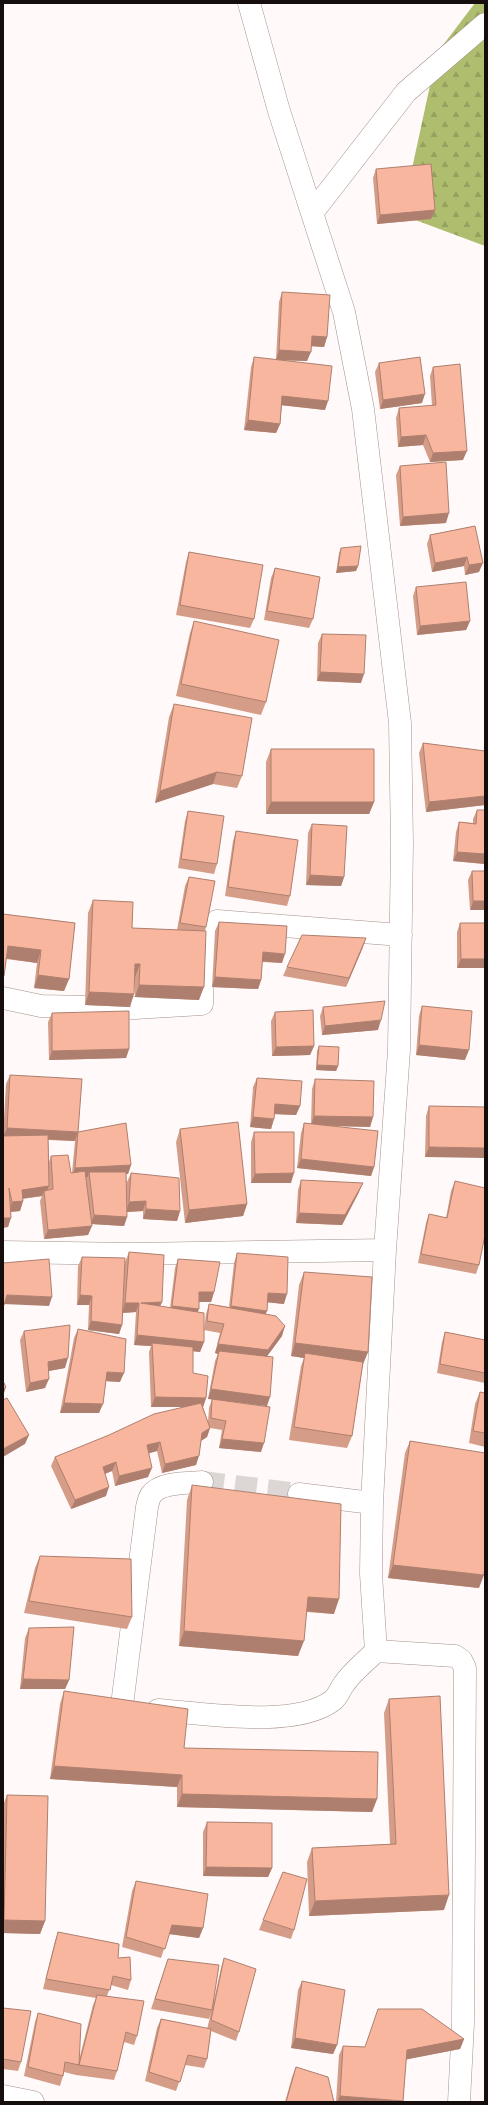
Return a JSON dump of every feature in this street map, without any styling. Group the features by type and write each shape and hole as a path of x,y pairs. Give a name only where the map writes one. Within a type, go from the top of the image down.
{"street":[{"path":"99,1703 148,1709 262,1718 306,1713 331,1702 339,1695 343,1685 376,1651 371,1574 372,1503 385,1250 399,1050 402,843 400,722 366,432 344,312 279,111 249,3"},
{"path":"312,213 406,92 485,24"},
{"path":"3,998 49,1006 134,1008 202,1004 207,946 211,926 217,921 401,935"},
{"path":"3,1252 46,1251 133,1254 385,1250"},
{"path":"122,1705 147,1507 151,1495 156,1490 166,1486 202,1482"},
{"path":"299,1494 372,1503"},
{"path":"376,1651 455,1656 461,1660 465,1668 463,2023 459,2102"},
{"path":"3,2096 33,2102"}],"green space":[{"path":"475,3 485,3 485,246 402,215 437,53"}],"building":[{"path":"431,164 435,210 380,215 376,169"},
{"path":"282,292 330,295 327,337 312,336 311,352 279,350"},
{"path":"254,357 332,366 328,401 282,396 280,424 248,420"},
{"path":"420,357 425,394 383,400 379,363"},
{"path":"460,364 467,451 433,453 426,435 401,437 399,408 436,405 433,367"},
{"path":"446,462 449,513 403,517 400,466"},
{"path":"475,526 483,563 469,565 467,557 435,563 430,535"},
{"path":"361,546 358,566 338,567 341,548"},
{"path":"189,552 263,565 254,619 180,605"},
{"path":"275,568 320,577 313,619 267,611"},
{"path":"466,582 470,621 420,626 416,587"},
{"path":"194,621 279,640 266,702 181,684"},
{"path":"322,634 366,635 364,674 320,672"},
{"path":"174,704 252,718 242,776 217,772 160,791"},
{"path":"423,743 485,751 485,796 429,802"},
{"path":"271,749 374,749 374,802 271,802"},
{"path":"477,810 485,810 485,854 457,852 459,822 476,824"},
{"path":"188,811 224,816 217,864 181,859"},
{"path":"312,824 347,826 344,877 310,875"},
{"path":"236,831 298,840 290,896 228,887"},
{"path":"472,871 485,871 485,901 473,901"},
{"path":"189,877 215,881 206,927 180,923"},
{"path":"93,900 133,902 132,928 206,931 204,987 139,985 140,964 135,964 134,994 89,992"},
{"path":"3,914 75,923 69,979 38,975 41,950 8,946 3,976"},
{"path":"219,922 287,926 285,954 263,952 261,980 215,977"},
{"path":"460,923 485,923 485,959 461,959"},
{"path":"302,935 366,938 349,978 287,967"},
{"path":"385,1001 381,1020 325,1026 323,1007"},
{"path":"422,1006 472,1011 469,1050 419,1045"},
{"path":"313,1010 314,1046 276,1047 275,1012"},
{"path":"129,1011 129,1049 52,1051 52,1013"},
{"path":"319,1046 339,1047 338,1066 317,1065"},
{"path":"10,1075 82,1079 78,1132 7,1128"},
{"path":"257,1078 302,1081 300,1106 275,1104 274,1119 253,1117"},
{"path":"315,1079 374,1081 373,1117 314,1116"},
{"path":"429,1106 485,1107 485,1148 429,1147"},
{"path":"238,1122 247,1204 189,1210 180,1129"},
{"path":"126,1123 131,1165 75,1168 78,1132"},
{"path":"304,1123 378,1131 374,1167 301,1159"},
{"path":"254,1132 294,1132 294,1173 255,1174"},
{"path":"48,1135 49,1186 22,1190 23,1201 12,1202 9,1188 11,1218 3,1218 3,1136"},
{"path":"68,1155 71,1173 85,1171 92,1226 48,1230 44,1191 53,1189 51,1156"},
{"path":"89,1172 126,1172 127,1217 94,1215"},
{"path":"131,1173 179,1178 180,1211 146,1209 146,1201 129,1202"},
{"path":"301,1180 363,1183 345,1215 299,1213"},
{"path":"455,1181 485,1188 485,1235 479,1265 421,1254 429,1214 447,1218"},
{"path":"129,1252 164,1255 162,1302 141,1303 204,1313 204,1342 137,1335 139,1303 125,1303"},
{"path":"237,1253 288,1257 287,1294 268,1293 267,1311 231,1306"},
{"path":"82,1257 125,1258 122,1325 91,1321 92,1296 80,1295"},
{"path":"49,1259 52,1297 7,1295 3,1305 3,1263"},
{"path":"178,1259 220,1262 214,1292 199,1292 199,1309 172,1306"},
{"path":"304,1272 372,1277 368,1352 295,1343"},
{"path":"209,1304 276,1316 285,1326 268,1350 218,1344 224,1324 207,1321"},
{"path":"70,1325 68,1358 48,1362 49,1379 30,1383 24,1331"},
{"path":"78,1329 126,1339 124,1373 107,1372 103,1404 64,1403"},
{"path":"445,1332 485,1340 485,1373 440,1364"},
{"path":"152,1343 193,1347 193,1373 208,1376 206,1398 155,1397"},
{"path":"219,1351 273,1357 270,1397 211,1389"},
{"path":"305,1353 363,1362 352,1436 294,1427"},
{"path":"3,1381 6,1387 3,1389"},
{"path":"480,1392 485,1393 485,1433 473,1431"},
{"path":"7,1398 29,1435 3,1449 3,1400"},
{"path":"212,1399 270,1407 264,1443 222,1439 226,1421 211,1418"},
{"path":"201,1403 210,1428 202,1433 199,1456 165,1464 160,1442 147,1445 152,1468 119,1476 116,1462 103,1467 109,1487 75,1500 55,1457 109,1435 154,1414"},
{"path":"410,1441 485,1453 484,1575 393,1565"},
{"path":"192,1485 341,1504 339,1599 308,1597 304,1641 184,1631"},
{"path":"40,1556 131,1559 132,1617 29,1601"},
{"path":"74,1627 69,1680 23,1679 29,1628"},
{"path":"64,1691 188,1709 184,1748 378,1752 377,1799 182,1794 182,1775 54,1766"},
{"path":"440,1696 449,1895 315,1901 312,1848 396,1844 389,1699"},
{"path":"7,1795 48,1796 45,1921 4,1920"},
{"path":"207,1822 272,1823 272,1868 206,1867"},
{"path":"283,1872 307,1879 294,1930 263,1920"},
{"path":"136,1881 208,1894 203,1928 172,1925 165,1949 126,1937"},
{"path":"58,1932 119,1944 118,1958 130,1957 131,1980 113,1976 110,1990 46,1979"},
{"path":"224,1958 256,1969 239,2032 211,2020"},
{"path":"168,1959 219,1965 212,2010 155,1999"},
{"path":"302,1981 345,1990 337,2045 295,2038"},
{"path":"97,1995 144,2001 137,2036 126,2032 117,2071 79,2065"},
{"path":"3,2008 31,2011 21,2062 3,2059"},
{"path":"378,2009 422,2009 464,2039 407,2050 403,2101 340,2096 343,2046 365,2047"},
{"path":"38,2013 81,2024 79,2065 65,2062 63,2076 28,2067"},
{"path":"161,2019 211,2029 207,2059 188,2055 180,2082 149,2072"},
{"path":"296,2067 328,2077 334,2102 286,2102"}],"tunnel":[{"path":"202,1482 299,1494"}]}
